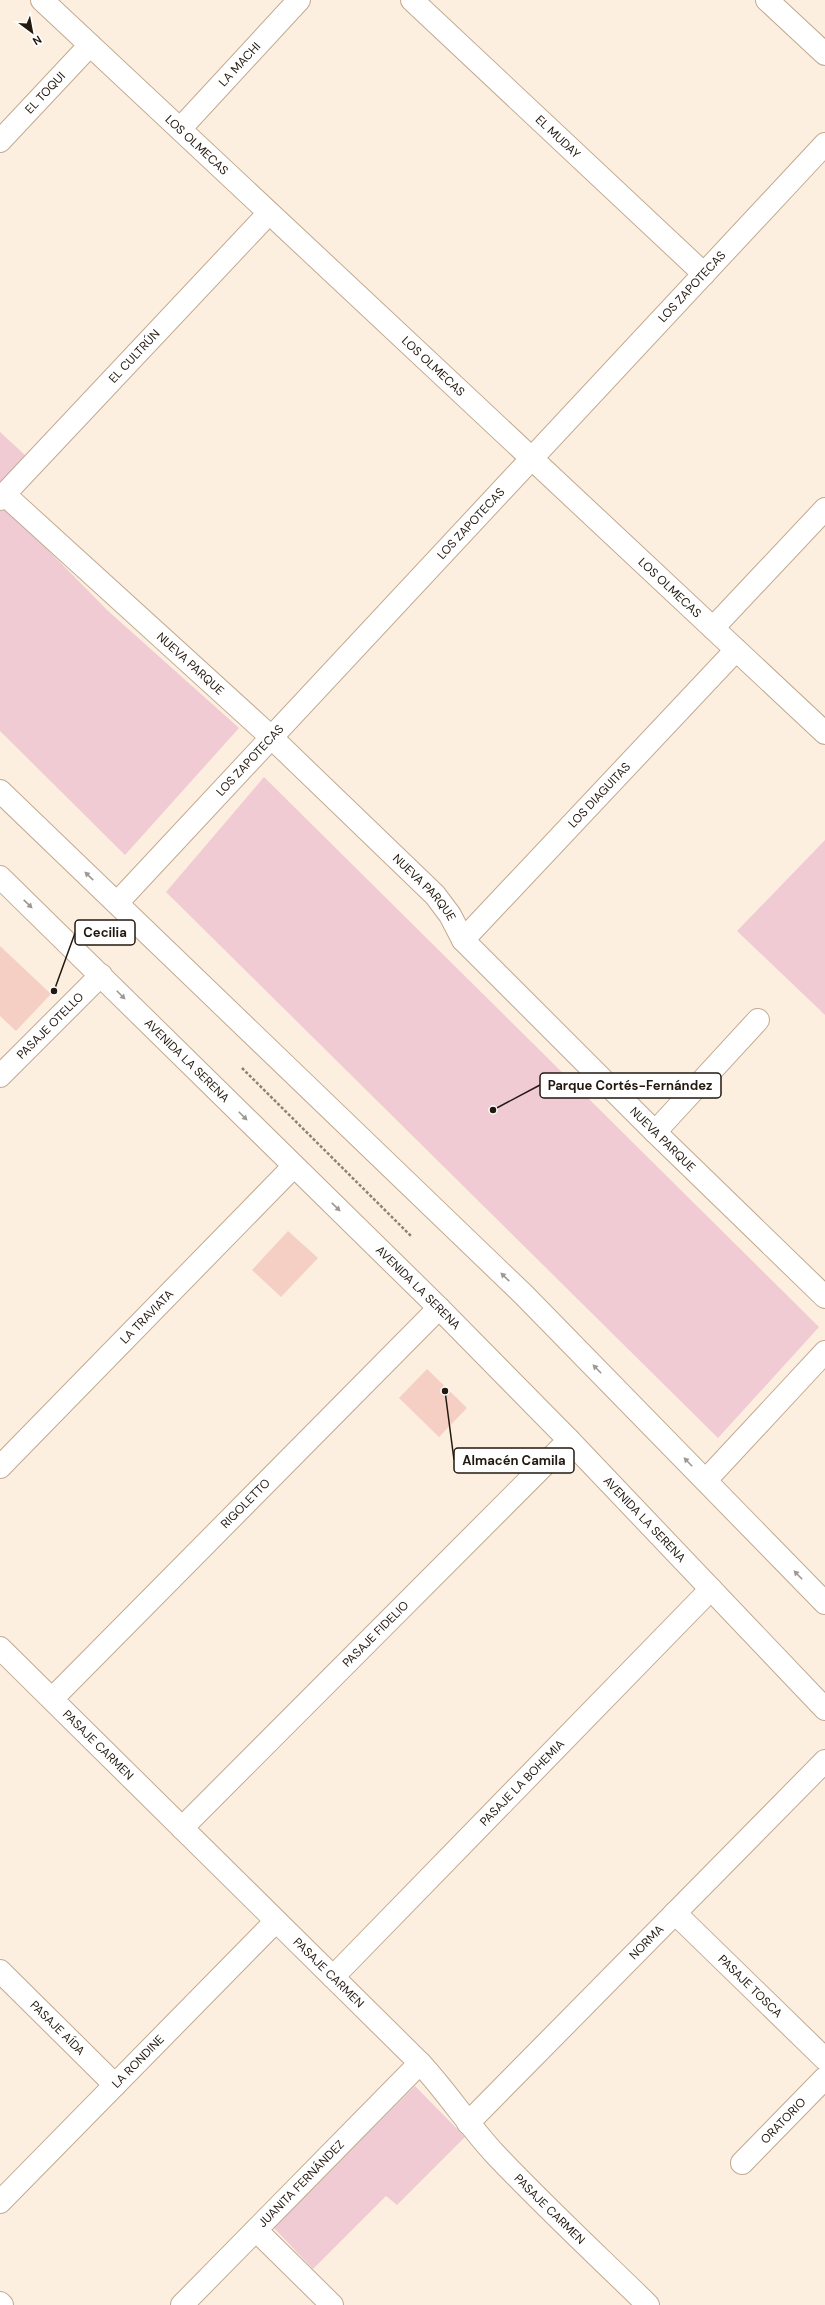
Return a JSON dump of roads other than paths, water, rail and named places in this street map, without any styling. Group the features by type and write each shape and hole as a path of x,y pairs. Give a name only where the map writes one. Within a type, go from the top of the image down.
{"street":[{"name":"LOS OLMECAS","path":"42,0 825,732"},
{"name":"LA MACHI","path":"180,129 299,0"},
{"name":"EL MUDAY","path":"412,0 704,274"},
{"path":"767,0 825,54"},
{"name":"EL TOQUI","path":"0,141 90,45"},
{"name":"LOS ZAPOTECAS","path":"117,903 825,144"},
{"name":"EL CULTRÚN","path":"2,497 269,213"},
{"name":"NUEVA PARQUE","path":"2,497 271,737 435,895 450,915 463,940 655,1132 825,1297"},
{"path":"713,628 825,509"},
{"name":"LOS DIAGUITAS","path":"463,940 736,650"},
{"path":"0,791 524,1295 825,1603"},
{"name":"AVENIDA LA SERENA","path":"0,877 439,1308 569,1440 825,1709"},
{"name":"PASAJE OTELLO","path":"0,1076 101,975"},
{"path":"655,1132 758,1020"},
{"name":"LA TRAVIATA","path":"0,1467 294,1166"},
{"name":"RIGOLETTO","path":"52,1699 439,1308"},
{"path":"706,1480 825,1352"},
{"name":"PASAJE FIDELIO","path":"182,1828 569,1440"},
{"name":"PASAJE LA BOHEMIA","path":"333,1977 711,1589"},
{"name":"PASAJE CARMEN","path":"0,1648 420,2063 455,2103 468,2123 496,2155 648,2305"},
{"name":"NORMA","path":"468,2123 825,1761"},
{"name":"PASAJE TOSCA","path":"675,1913 825,2059"},
{"name":"LA RONDINE","path":"0,2202 276,1921"},
{"name":"PASAJE AÍDA","path":"0,1971 115,2085"},
{"name":"JUANITA FERNÁNDEZ","path":"182,2305 420,2063"},
{"name":"ORATORIO","path":"742,2163 825,2078"},
{"path":"256,2230 332,2305"}],"place":[{"name":"Cecilia","path":"54,991"},
{"name":"Parque Cortés-Fernández","path":"493,1110"},
{"name":"Almacén Camila","path":"445,1391"}]}
